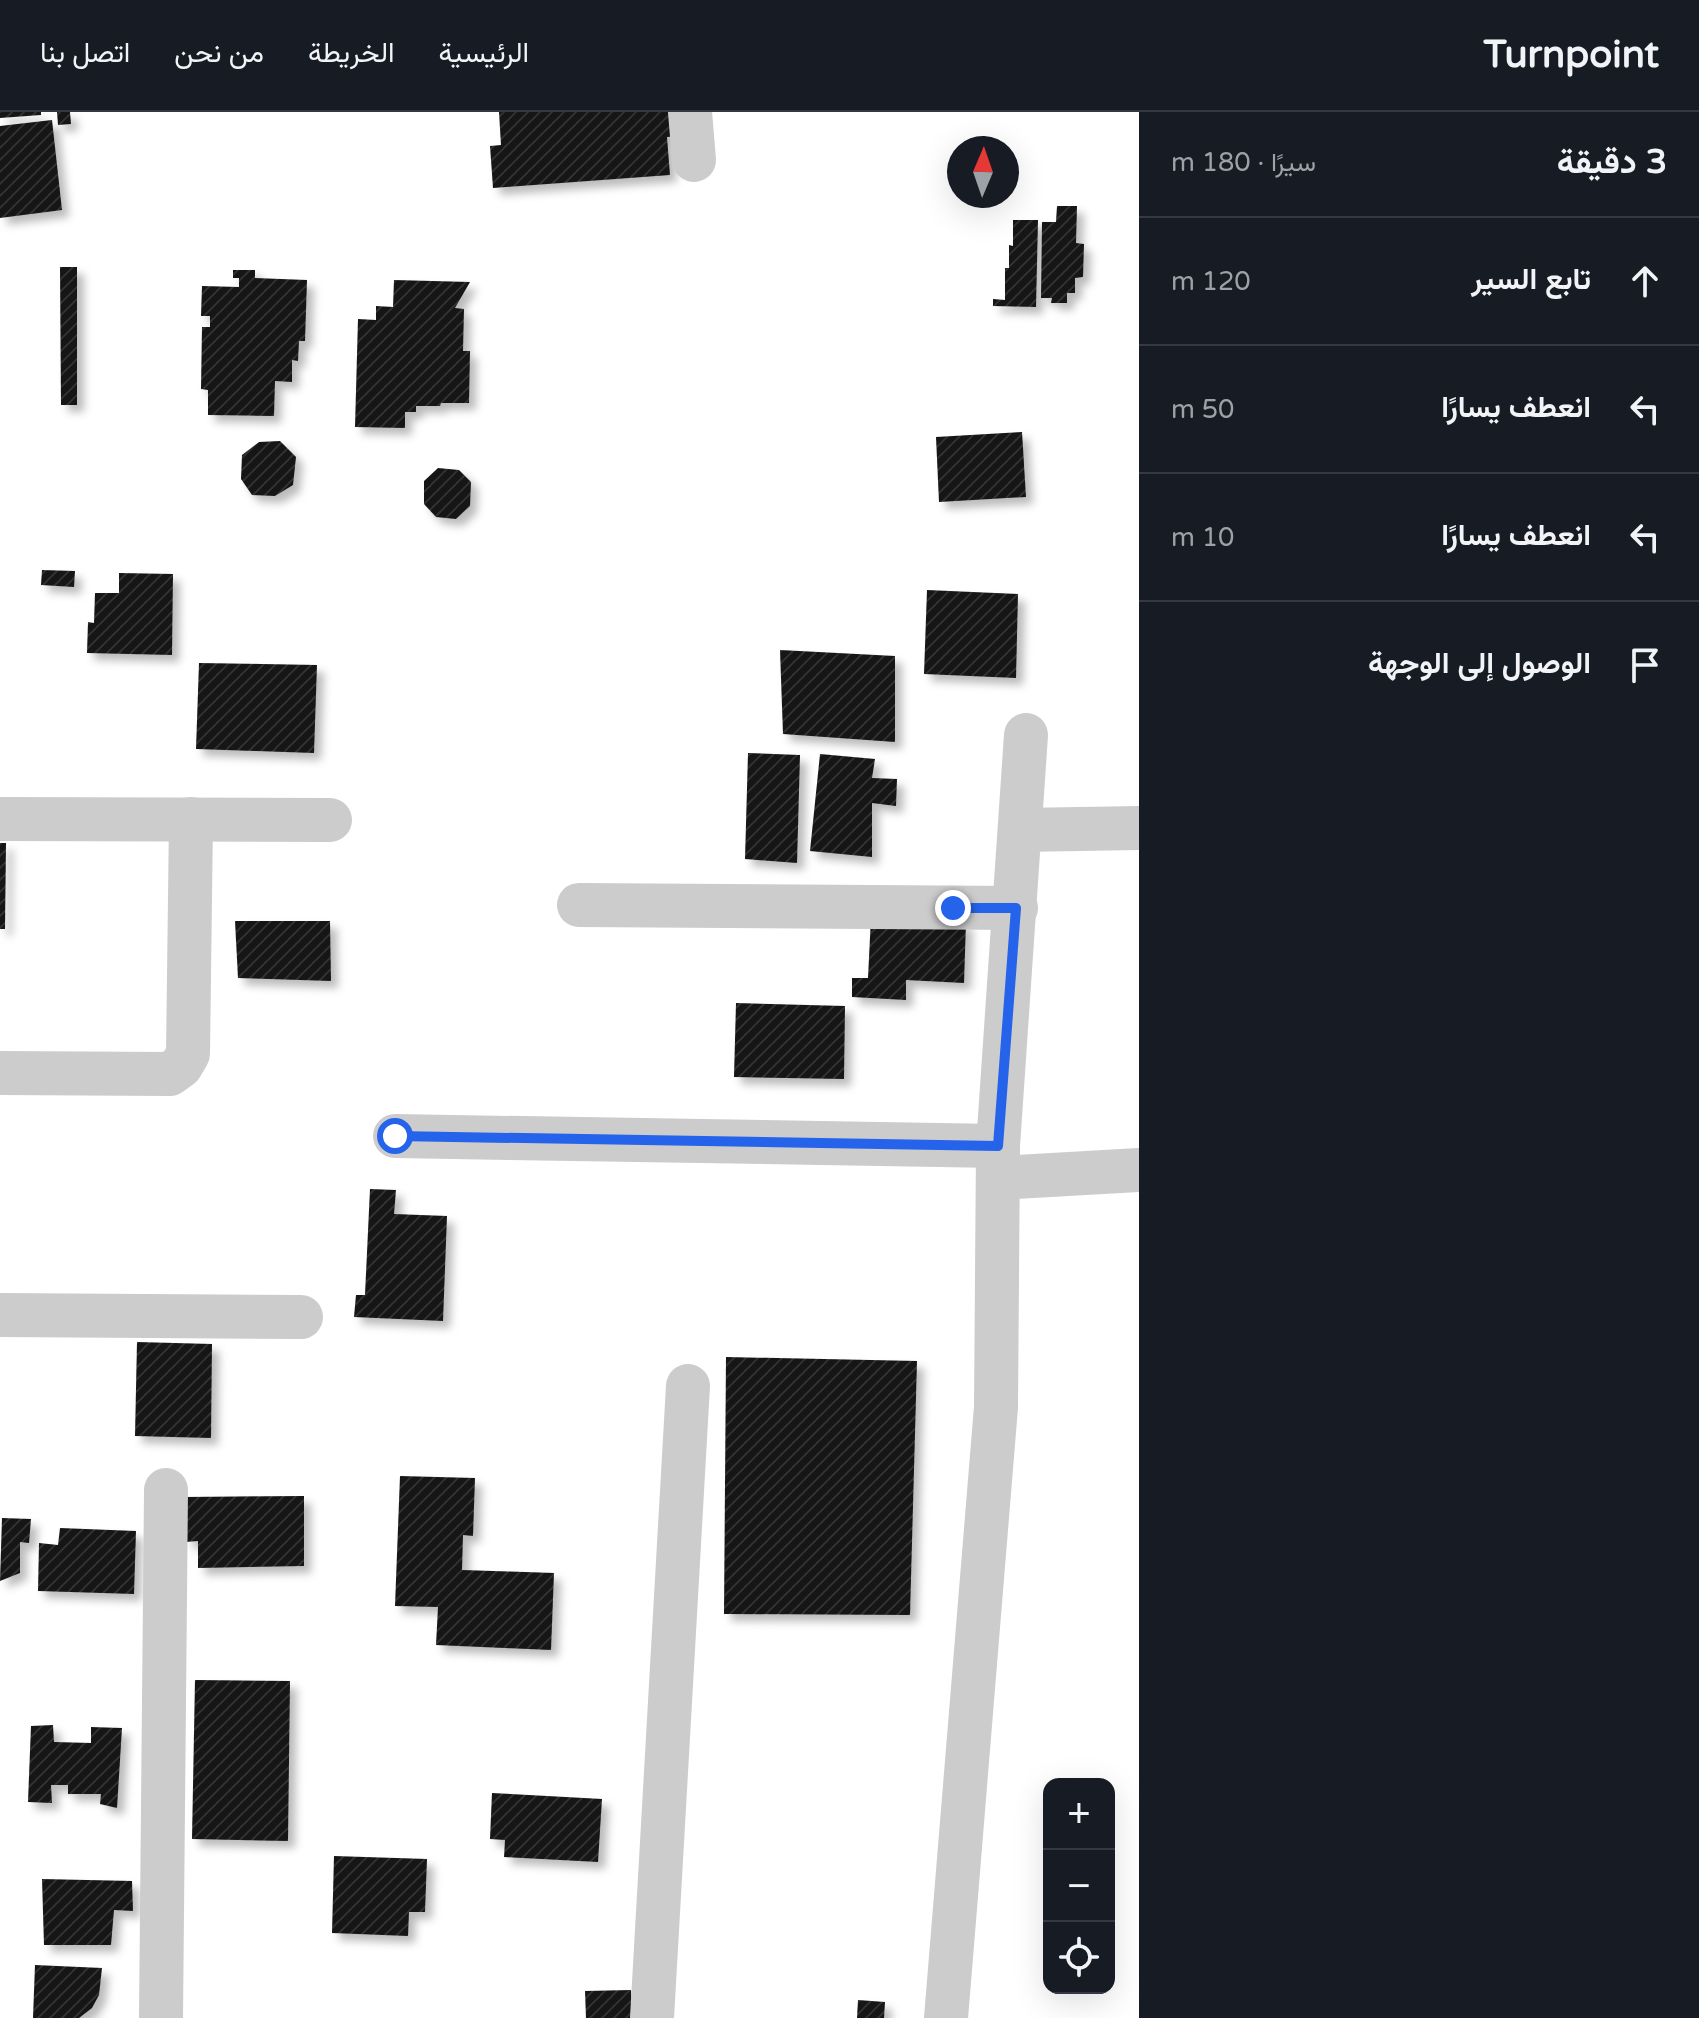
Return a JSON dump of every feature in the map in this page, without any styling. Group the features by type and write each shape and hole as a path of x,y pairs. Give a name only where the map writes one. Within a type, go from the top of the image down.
{"street":[{"path":"690,112 694,160"},
{"path":"946,2018 996,1407 998,1162 1026,735"},
{"path":"0,819 330,820"},
{"path":"0,1073 170,1074 181,1066 188,1054 191,819"},
{"path":"1020,830 1139,828"},
{"path":"579,905 1016,908"},
{"path":"395,1136 1139,1170"},
{"path":"0,1315 301,1317"},
{"path":"652,2018 688,1386"},
{"path":"161,2018 166,1490"}],"building":[{"path":"0,112 41,112 41,115 0,118"},
{"path":"57,112 70,112 71,124 58,125"},
{"path":"499,112 680,112 682,136 667,137 670,175 493,188 490,146 501,145"},
{"path":"52,120 62,210 0,218 0,126"},
{"path":"1057,206 1077,206 1076,243 1084,244 1083,277 1075,278 1075,293 1067,293 1067,303 1051,303 1052,298 1041,298 1042,222 1056,222"},
{"path":"1013,220 1038,220 1036,307 993,306 993,299 1005,300 1005,268 1009,268 1009,245 1013,246"},
{"path":"60,267 77,267 77,405 61,405"},
{"path":"233,270 255,270 255,278 307,280 305,341 299,341 298,361 292,360 292,382 275,381 274,416 208,415 208,390 201,389 202,327 210,327 210,316 201,316 202,286 239,287 239,278 233,278"},
{"path":"394,280 470,282 455,308 464,309 463,351 470,351 469,403 416,406 416,412 405,412 405,428 355,427 358,319 376,320 376,306 393,307"},
{"path":"1022,432 1026,497 939,502 936,437"},
{"path":"280,441 296,457 293,485 275,496 252,495 241,479 242,455 259,442"},
{"path":"438,468 459,470 471,482 470,506 456,519 436,517 424,504 424,481"},
{"path":"42,570 75,571 74,587 41,585"},
{"path":"119,573 173,574 172,655 87,653 88,622 94,623 95,593 119,593"},
{"path":"927,590 1018,594 1016,678 924,674"},
{"path":"780,650 895,656 895,742 783,734"},
{"path":"199,663 317,665 314,753 196,749"},
{"path":"748,753 800,755 797,863 745,859"},
{"path":"820,754 875,759 872,778 897,779 896,806 872,803 872,857 810,851"},
{"path":"0,843 6,843 5,929 0,929"},
{"path":"871,917 966,922 964,983 906,980 906,1000 852,997 852,978 868,978"},
{"path":"235,921 330,921 331,981 238,978"},
{"path":"736,1003 845,1006 844,1079 734,1077"},
{"path":"370,1189 396,1190 394,1214 447,1216 443,1321 354,1317 356,1295 365,1295"},
{"path":"137,1342 212,1344 211,1438 135,1436"},
{"path":"726,1357 917,1361 910,1615 724,1614"},
{"path":"400,1476 475,1478 473,1536 463,1535 462,1570 554,1573 551,1650 436,1645 438,1607 395,1606"},
{"path":"304,1496 304,1566 198,1568 198,1541 186,1542 185,1497"},
{"path":"2,1518 31,1519 29,1543 20,1542 20,1573 0,1581"},
{"path":"60,1528 136,1531 134,1594 38,1591 39,1543 58,1545"},
{"path":"195,1680 290,1681 288,1841 192,1839"},
{"path":"53,1725 54,1742 91,1743 91,1727 122,1728 117,1808 100,1804 101,1794 68,1794 68,1785 51,1785 52,1803 28,1802 31,1726"},
{"path":"492,1793 602,1799 598,1862 504,1857 505,1840 490,1839"},
{"path":"334,1856 427,1859 425,1912 409,1912 408,1936 332,1933"},
{"path":"42,1879 132,1881 133,1911 114,1910 111,1945 44,1945"},
{"path":"35,1965 102,1968 99,1995 92,2008 79,2018 33,2018"},
{"path":"631,1990 632,2018 586,2018 585,1991"},
{"path":"858,2000 885,2002 884,2018 857,2018"}],"route":[{"path":"395,1136 998,1146 1016,908 953,908"}]}
